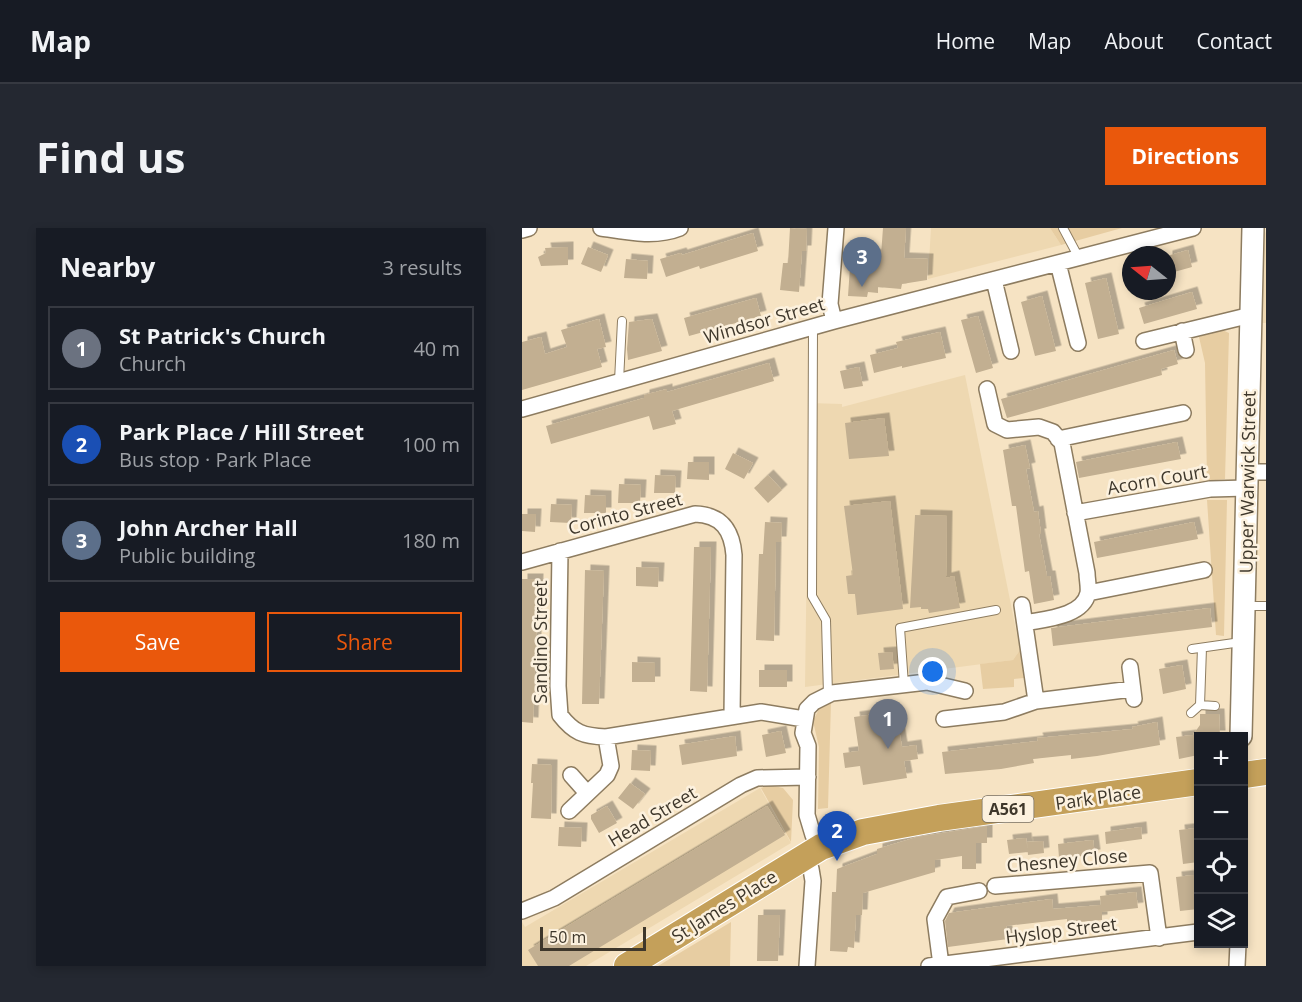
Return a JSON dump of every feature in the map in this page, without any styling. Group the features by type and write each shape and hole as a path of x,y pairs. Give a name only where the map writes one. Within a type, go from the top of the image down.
{"highway":[{"path":"1248,774 1266,772"},
{"name":"Park Place","path":"813,851 863,832 900,825 1194,783"},
{"name":"St James Place","path":"627,966 813,851"}],"main road":[{"name":"Upper Warwick Street","path":"1241,732 1244,606 1253,477 1251,315 1253,228"}],"street":[{"path":"522,230 529,228"},
{"path":"601,228 653,233 680,228"},
{"path":"834,321 830,304 836,228"},
{"name":"Windsor Street","path":"522,409 834,321 1193,228"},
{"path":"1058,263 1078,343"},
{"path":"994,280 1011,351"},
{"path":"1143,341 1251,315"},
{"path":"1182,331 1186,350"},
{"path":"987,389 995,424 1007,430 1039,427 1053,432 1062,443 1087,573 1088,593 1080,607 1057,617 1025,623"},
{"path":"1058,439 1183,413"},
{"name":"Acorn Court","path":"1075,513 1210,489 1253,477"},
{"name":"Corinto Street","path":"522,562 695,514 706,514 718,521 733,539 732,716"},
{"name":"Sandino Street","path":"560,551 558,686 560,715 576,732 587,736 606,737 761,712 804,719"},
{"path":"1088,593 1204,570"},
{"path":"1022,604 1036,701"},
{"path":"944,719 1004,712 1036,701 1133,694 1130,667"},
{"path":"807,966 813,881 811,868 813,834 807,815 808,746 803,733 807,709 814,702 828,695 927,682 965,691"},
{"path":"569,811 607,775 611,766 606,737"},
{"path":"571,775 588,793"},
{"name":"Head Street","path":"522,911 554,898 741,785 757,778 808,777"},
{"name":"Chesney Close","path":"995,886 1150,873 1159,938"},
{"path":"935,965 935,920 947,897 979,891"},
{"name":"Hyslop Street","path":"935,965 1194,933"},
{"path":"1238,948 1238,966"}],"lane":[{"path":"1063,228 1079,258"},
{"path":"619,381 622,321"},
{"path":"813,327 812,596 826,620 828,695"},
{"path":"1244,606 1266,606"},
{"path":"904,685 900,628 996,610"},
{"path":"1192,649 1243,641"},
{"path":"1200,705 1202,648"},
{"path":"1191,713 1200,705 1215,706"}],"shaded area":[{"path":"931,228 1050,228 1061,245 928,279"},
{"path":"1050,228 1122,228 1061,245"},
{"path":"1266,231 1266,323 1262,323 1264,236"},
{"path":"1220,329 1229,333 1225,479 1207,481 1205,363 1199,337"},
{"path":"965,375 1020,650 1013,660 805,687 809,403 842,404 842,407"},
{"path":"1207,500 1227,500 1224,636 1216,635"},
{"path":"1020,650 1024,678 1014,679 1014,687 983,689 980,664 1013,660"},
{"path":"831,702 828,808 818,809 819,747 813,721 819,709"},
{"path":"769,785 783,788 793,800 791,842 761,788"},
{"path":"760,788 791,843 586,966 522,966 522,922 525,927"},
{"path":"731,922 730,966 658,966"}],"building":[{"path":"790,228 807,229 806,251 802,251 799,292 780,290 783,263 788,263"},
{"path":"883,228 906,228 904,258 928,259 927,280 902,284 901,289 878,287 878,293 868,292 867,297 848,296 851,253 881,255"},
{"path":"753,233 758,251 666,277 660,259 681,253 682,255"},
{"path":"568,247 568,265 541,266 538,257 546,253 545,248"},
{"path":"588,247 608,255 601,272 581,264"},
{"path":"1188,250 1192,267 1176,271 1176,253"},
{"path":"626,259 648,261 647,279 624,278"},
{"path":"1106,278 1119,334 1098,339 1085,283"},
{"path":"1192,292 1197,309 1144,324 1139,308 1166,300 1176,300 1176,297"},
{"path":"1042,296 1056,351 1035,356 1021,302"},
{"path":"756,298 761,316 689,336 684,318"},
{"path":"978,316 993,368 976,373 961,320"},
{"path":"599,319 606,347 597,349 602,367 522,390 522,342 541,337 545,354 567,347 561,330"},
{"path":"652,319 662,351 628,360 629,322"},
{"path":"940,332 946,358 874,373 870,355 898,348 896,342"},
{"path":"1174,350 1178,364 1161,369 1162,375 1007,418 1001,399"},
{"path":"769,363 774,381 672,411 676,424 653,430 649,416 551,444 546,426 644,398 644,395 667,389 667,392"},
{"path":"859,367 863,386 844,389 840,371"},
{"path":"884,418 889,456 849,459 845,423"},
{"path":"1177,442 1181,459 1079,478 1076,462"},
{"path":"1025,445 1030,468 1026,469 1034,512 1038,511 1041,534 1039,534 1054,600 1034,604 1029,571 1025,572 1016,506 1012,506 1003,450"},
{"path":"733,453 753,463 744,479 725,469"},
{"path":"688,462 709,462 709,480 687,479"},
{"path":"655,475 676,476 675,493 654,493"},
{"path":"768,475 782,490 768,503 754,488"},
{"path":"619,484 641,485 640,503 618,503"},
{"path":"585,495 606,496 606,513 584,513"},
{"path":"890,501 903,609 857,615 855,594 848,594 846,576 853,575 844,506"},
{"path":"551,504 572,505 571,523 550,522"},
{"path":"522,514 536,514 535,532 522,531"},
{"path":"915,515 947,516 946,578 954,576 960,608 929,613 928,609 921,609 921,607 910,608"},
{"path":"765,522 782,523 781,542 776,542 774,641 756,640 759,554 763,554"},
{"path":"1194,522 1198,539 1097,558 1094,542"},
{"path":"694,547 711,547 707,692 690,691"},
{"path":"636,567 659,568 658,587 636,586"},
{"path":"585,570 604,571 599,704 582,704"},
{"path":"522,579 538,579 533,723 522,722"},
{"path":"1210,608 1212,627 1053,646 1051,628"},
{"path":"892,652 894,669 880,670 878,653"},
{"path":"632,662 655,663 655,682 632,682"},
{"path":"1182,665 1186,689 1163,694 1159,669"},
{"path":"759,670 787,670 787,687 759,687"},
{"path":"896,711 902,747 916,745 918,759 904,761 907,778 863,785 860,766 845,768 843,753 859,751 854,717"},
{"path":"1200,714 1219,714 1220,732 1195,732 1200,725"},
{"path":"1157,722 1160,745 1071,759 1071,755 1033,759 1034,763 1001,769 945,774 942,752 1038,741 1037,738 1133,729 1132,727"},
{"path":"781,731 786,753 766,757 762,735"},
{"path":"1193,735 1194,756 1179,759 1176,737"},
{"path":"735,736 737,756 682,765 679,745"},
{"path":"632,750 651,751 650,771 631,770"},
{"path":"532,764 552,765 551,819 531,818"},
{"path":"630,783 645,794 633,809 618,798"},
{"path":"607,806 617,823 599,833 591,815"},
{"path":"767,806 785,835 569,966 538,966 528,950"},
{"path":"987,826 987,843 976,843 976,869 962,869 962,856 935,860 935,872 863,893 862,915 856,915 854,948 848,947 847,952 830,951 832,892 836,892 837,869 877,854 877,849 917,837"},
{"path":"559,827 582,828 581,847 558,846"},
{"path":"1141,827 1142,839 1106,844 1105,832"},
{"path":"1194,828 1194,863 1183,864 1179,830"},
{"path":"1026,838 1028,852 1009,854 1007,840"},
{"path":"1093,840 1095,855 1059,858 1058,844"},
{"path":"1043,841 1044,853 1028,855 1027,842"},
{"path":"1194,875 1194,909 1180,911 1176,877"},
{"path":"1136,892 1138,908 1102,912 1102,920 1067,923 1067,919 1006,926 1008,939 948,947 945,921 949,913 1052,899 1053,909 1101,905 1100,896"},
{"path":"758,915 780,915 778,961 757,961"}],"place":[{"name":"John Archer Hall","path":"862,287"},
{"name":"St Patrick's Church","path":"888,749"},
{"name":"Park Place / Hill Street","path":"837,861"}]}
